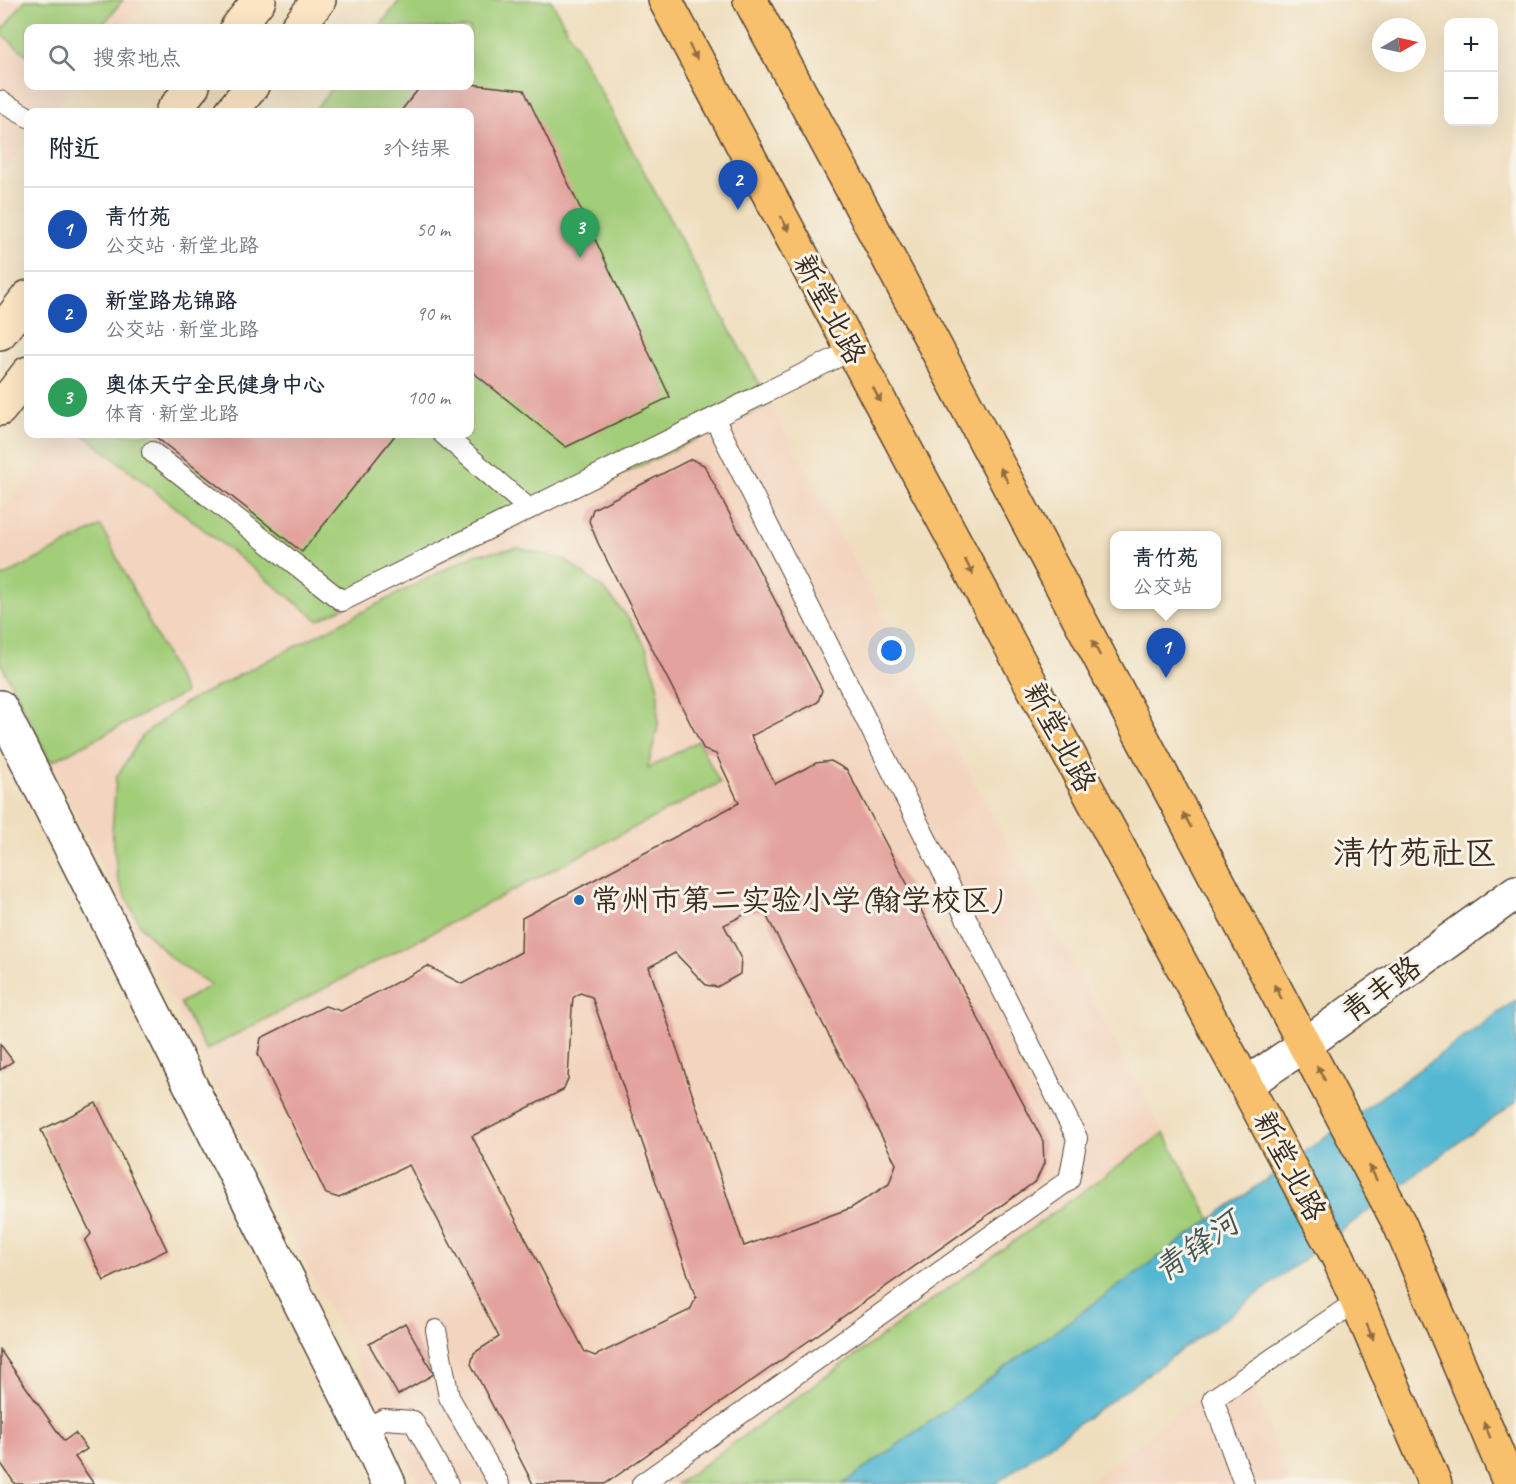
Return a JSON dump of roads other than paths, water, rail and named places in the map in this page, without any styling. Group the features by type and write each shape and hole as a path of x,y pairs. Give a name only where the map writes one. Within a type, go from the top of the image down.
{"main road":[{"path":"240,24 259,0"},
{"path":"300,24 319,0"},
{"name":"新堂北路","path":"665,0 1339,1259 1435,1484"},
{"path":"750,0 1306,1044 1400,1225 1510,1484"},
{"path":"175,108 190,90"},
{"path":"234,108 249,90"},
{"path":"0,333 24,302"},
{"path":"0,409 24,378"}],"street":[{"path":"0,707 364,1430 389,1484"},
{"name":"青丰路","path":"1246,1084 1306,1044 1516,892"}],"lane":[{"path":"0,101 24,115"},
{"path":"152,452 342,601 852,350"},
{"path":"642,1484 1069,1180 1077,1138 714,418"},
{"path":"448,438 529,509"},
{"path":"1244,1484 1213,1399 1357,1301"},
{"path":"436,1330 449,1397 499,1484"},
{"path":"364,1430 384,1419 413,1421 448,1484"}],"water":[{"name":"青锋河","path":"1516,1000 1516,1102 1455,1145 1230,1315 995,1484 843,1484"}],"place":[{"name":"新堂路龙锦路","path":"738,210"},
{"name":"奥体天宁全民健身中心","path":"580,258"},
{"name":"青竹苑","path":"1166,678"},
{"name":"常州市第二实验小学(翰学校区)","path":"579,900"}],"district":[{"name":"清竹苑社区","path":"1415,852"}]}
